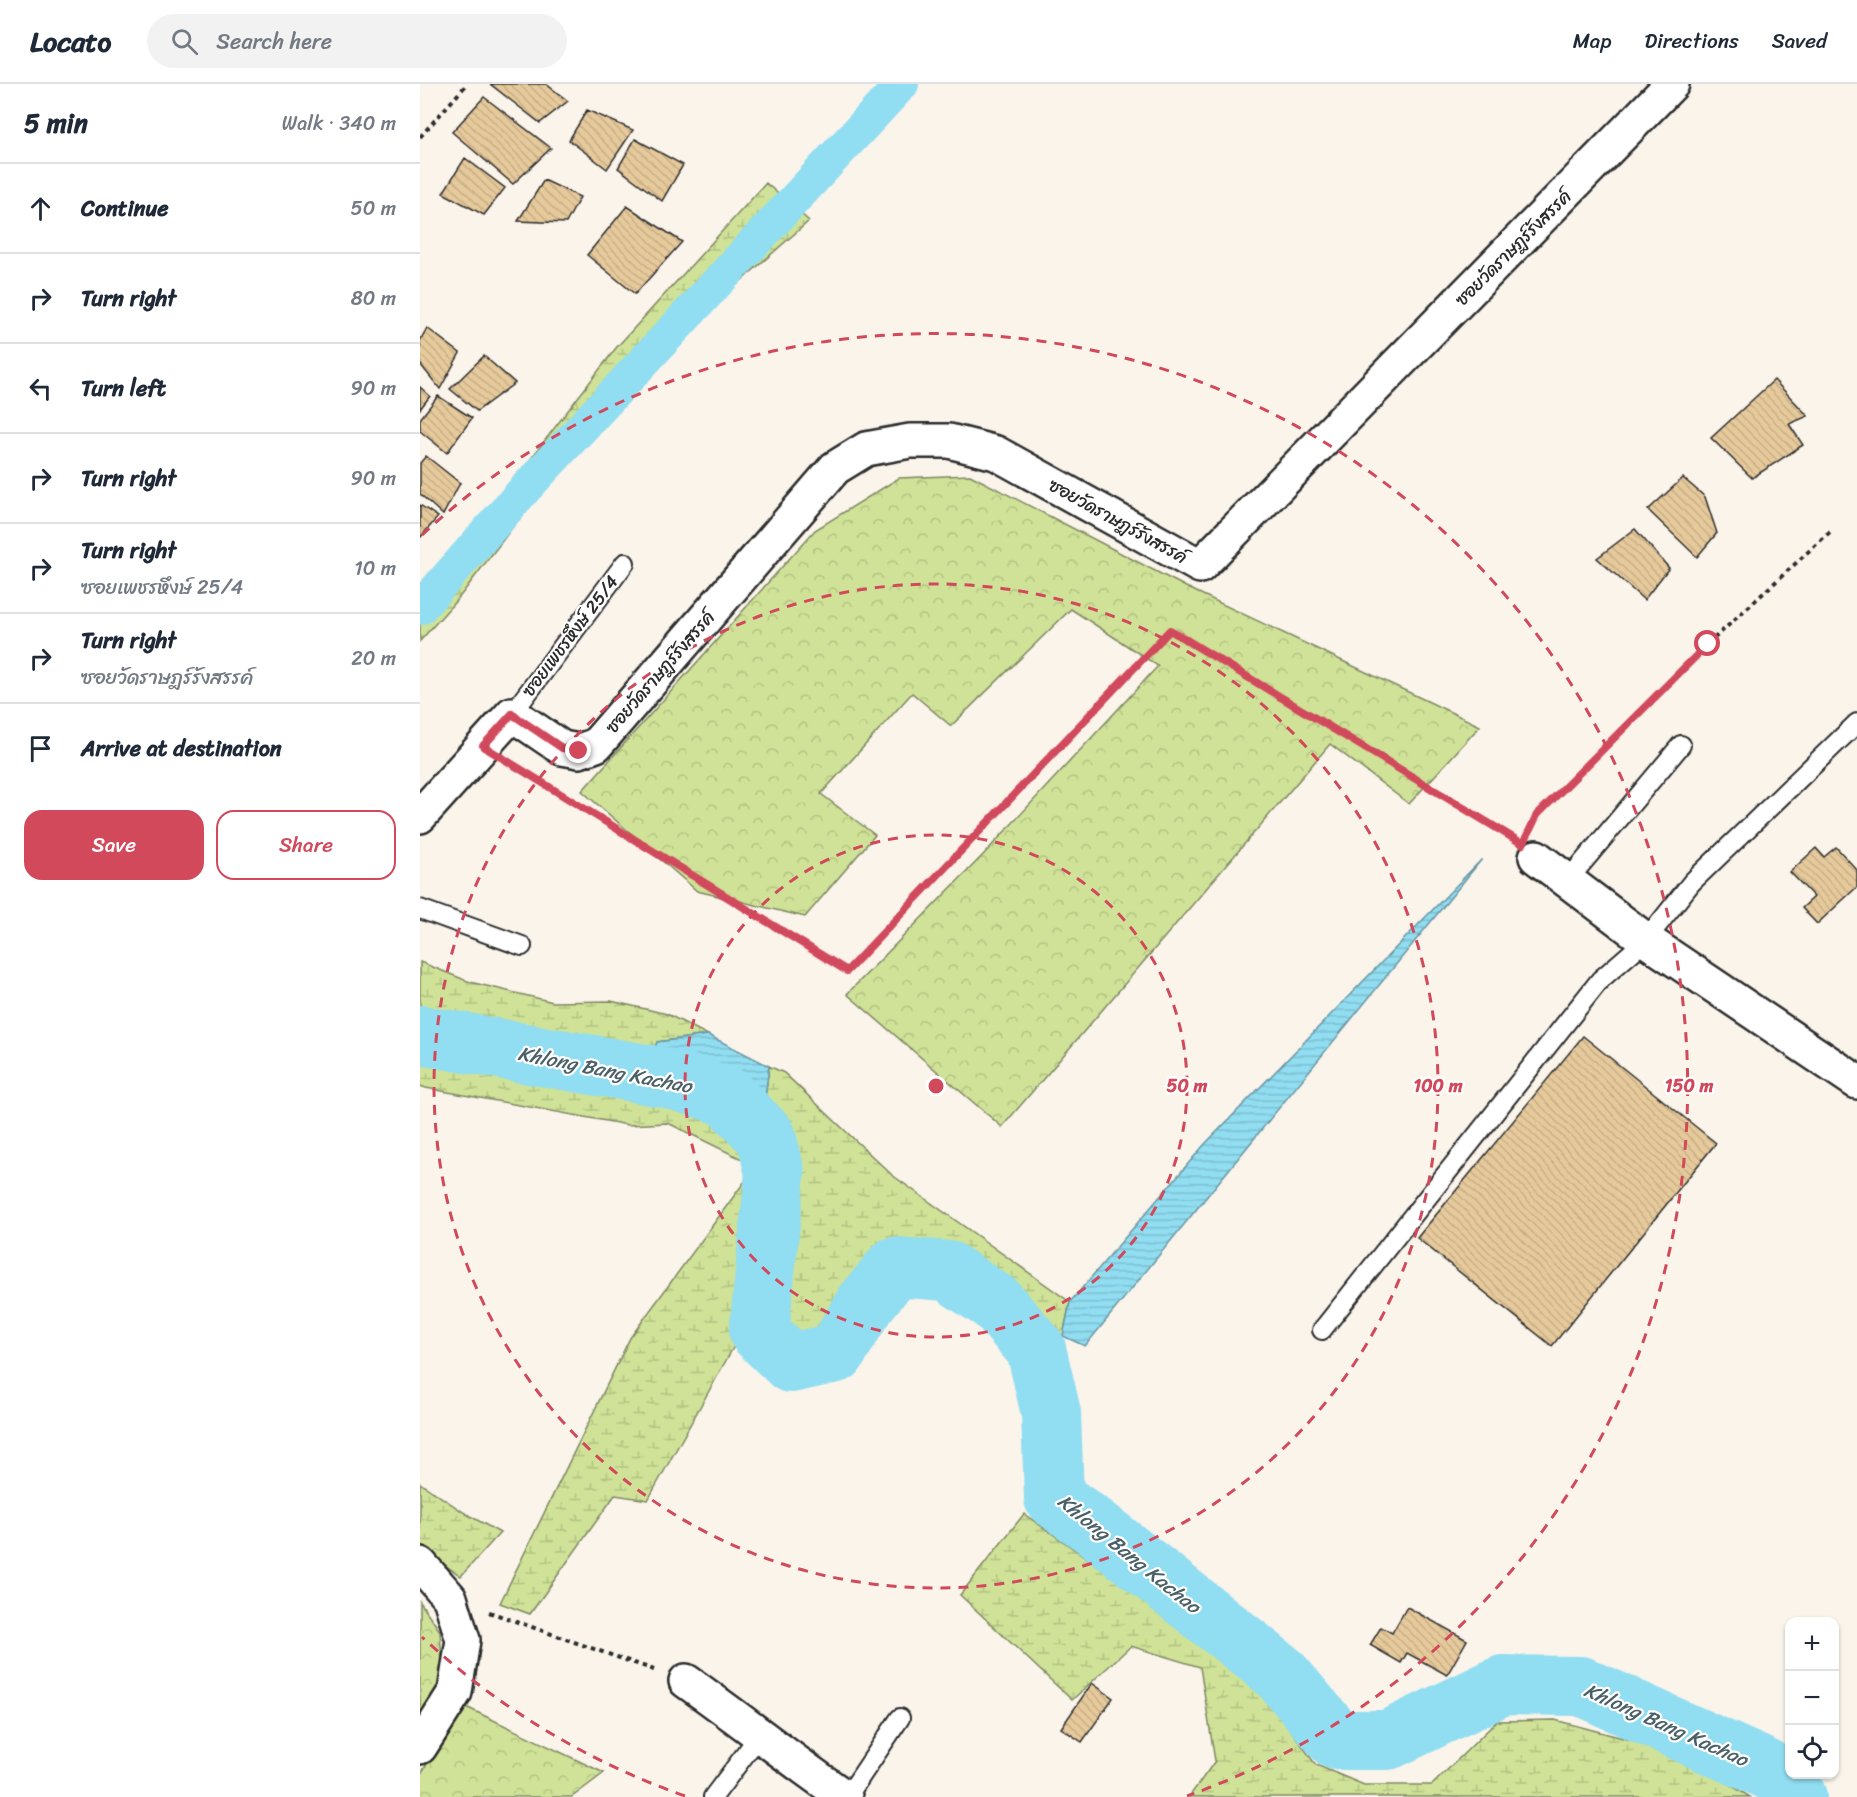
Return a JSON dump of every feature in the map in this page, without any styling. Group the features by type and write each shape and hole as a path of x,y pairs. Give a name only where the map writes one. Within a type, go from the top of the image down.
{"street":[{"name":"ซอยวัดราษฎร์รังสรรค์","path":"512,714 562,748 579,751 596,745 835,468 866,449 910,441 950,441 996,453 1200,566 1672,84"},
{"name":"ซอยเพชรหึงษ์ 25/4","path":"420,816 512,714"},
{"path":"1526,843 1568,880 1646,940 1857,1082"},
{"path":"420,1564 450,1598 463,1640 455,1692 420,1747"},
{"path":"686,1682 846,1797"}],"lane":[{"name":"ซอยเพชรหึงษ์ 25/4","path":"512,714 625,563"},
{"path":"1322,1330 1600,980 1646,940 1692,882 1857,723"},
{"path":"1568,880 1681,745"},
{"path":"420,909 522,946"},
{"path":"846,1797 900,1718"},
{"path":"713,1797 759,1736"}],"path":[{"path":"420,137 467,84"},
{"path":"483,746 847,971 1170,630 1526,843 1537,815 1708,644 1833,529"},
{"path":"450,1598 686,1682"}],"green space":[{"path":"766,183 809,221 617,390 461,595 420,641 420,600 616,348"},
{"path":"970,475 1186,587 1480,726 1409,804 1330,744 1002,1127 847,994 984,854 1158,666 1071,609 951,726 912,693 821,794 875,835 805,917 697,891 582,791 815,530 899,478"},
{"path":"420,962 470,982 553,1002 611,1001 667,1014 708,1035 657,1042 641,1087 696,1098 760,1138 769,1066 784,1073 892,1175 1070,1302 1063,1336 922,1251 886,1247 832,1326 806,1344 774,1321 738,1339 648,1500 615,1495 530,1614 500,1603 630,1338 756,1166 668,1123 628,1125 420,1086"},
{"path":"420,1483 500,1533 461,1576 420,1548"},
{"path":"1024,1514 1199,1636 1267,1697 1316,1765 1364,1785 1432,1785 1497,1721 1555,1720 1679,1753 1750,1797 1189,1797 1215,1761 1200,1667 1131,1646 1072,1700 960,1595"},
{"path":"420,1602 440,1631 443,1678 420,1723"},
{"path":"464,1706 604,1773 572,1797 420,1797 420,1775"}],"water":[{"path":"1482,859 1085,1346 1063,1336 1070,1302 1204,1145"},
{"path":"708,1035 769,1066 760,1138 696,1098 641,1087 657,1042"}],"building":[{"path":"490,84 546,84 568,101 540,123"},
{"path":"484,97 551,148 513,184 452,132"},
{"path":"587,110 633,130 607,169 569,140"},
{"path":"635,139 683,165 662,201 618,168"},
{"path":"465,158 505,188 484,215 443,193"},
{"path":"544,180 580,197 566,223 518,221"},
{"path":"627,206 682,242 635,294 587,255"},
{"path":"427,328 460,353 440,389 420,364 420,341"},
{"path":"484,356 515,383 477,411 450,389"},
{"path":"1774,380 1808,416 1789,424 1803,445 1752,478 1711,438"},
{"path":"420,387 430,396 420,409"},
{"path":"438,396 472,418 447,453 420,431 420,419"},
{"path":"426,456 460,483 443,515 420,494 420,463"},
{"path":"1683,478 1705,497 1717,533 1697,557 1648,510"},
{"path":"420,505 438,517 420,538"},
{"path":"1635,529 1669,568 1644,600 1597,558"},
{"path":"1836,847 1857,870 1857,887 1817,924 1802,908 1814,897 1790,872 1816,848 1824,857"},
{"path":"1583,1036 1716,1143 1552,1346 1417,1238"},
{"path":"1407,1607 1467,1640 1447,1675 1407,1653 1401,1663 1370,1645 1381,1627 1392,1633"},
{"path":"1092,1683 1113,1698 1082,1742 1061,1728"}],"waterway":[{"path":"420,608 524,490 902,84"},
{"name":"Khlong Bang Kachao","path":"420,1035 668,1078 726,1096 766,1136 775,1173 759,1332 791,1363 836,1353 865,1304 895,1267 948,1271 996,1303 1036,1349 1051,1413 1054,1498 1095,1527 1279,1672 1337,1740 1388,1740 1503,1685 1581,1686 1777,1774 1797,1797"}],"route":[{"path":"579,751 562,748 512,714 483,746 847,971 1170,630 1523,844 1537,815 1708,644"}]}
